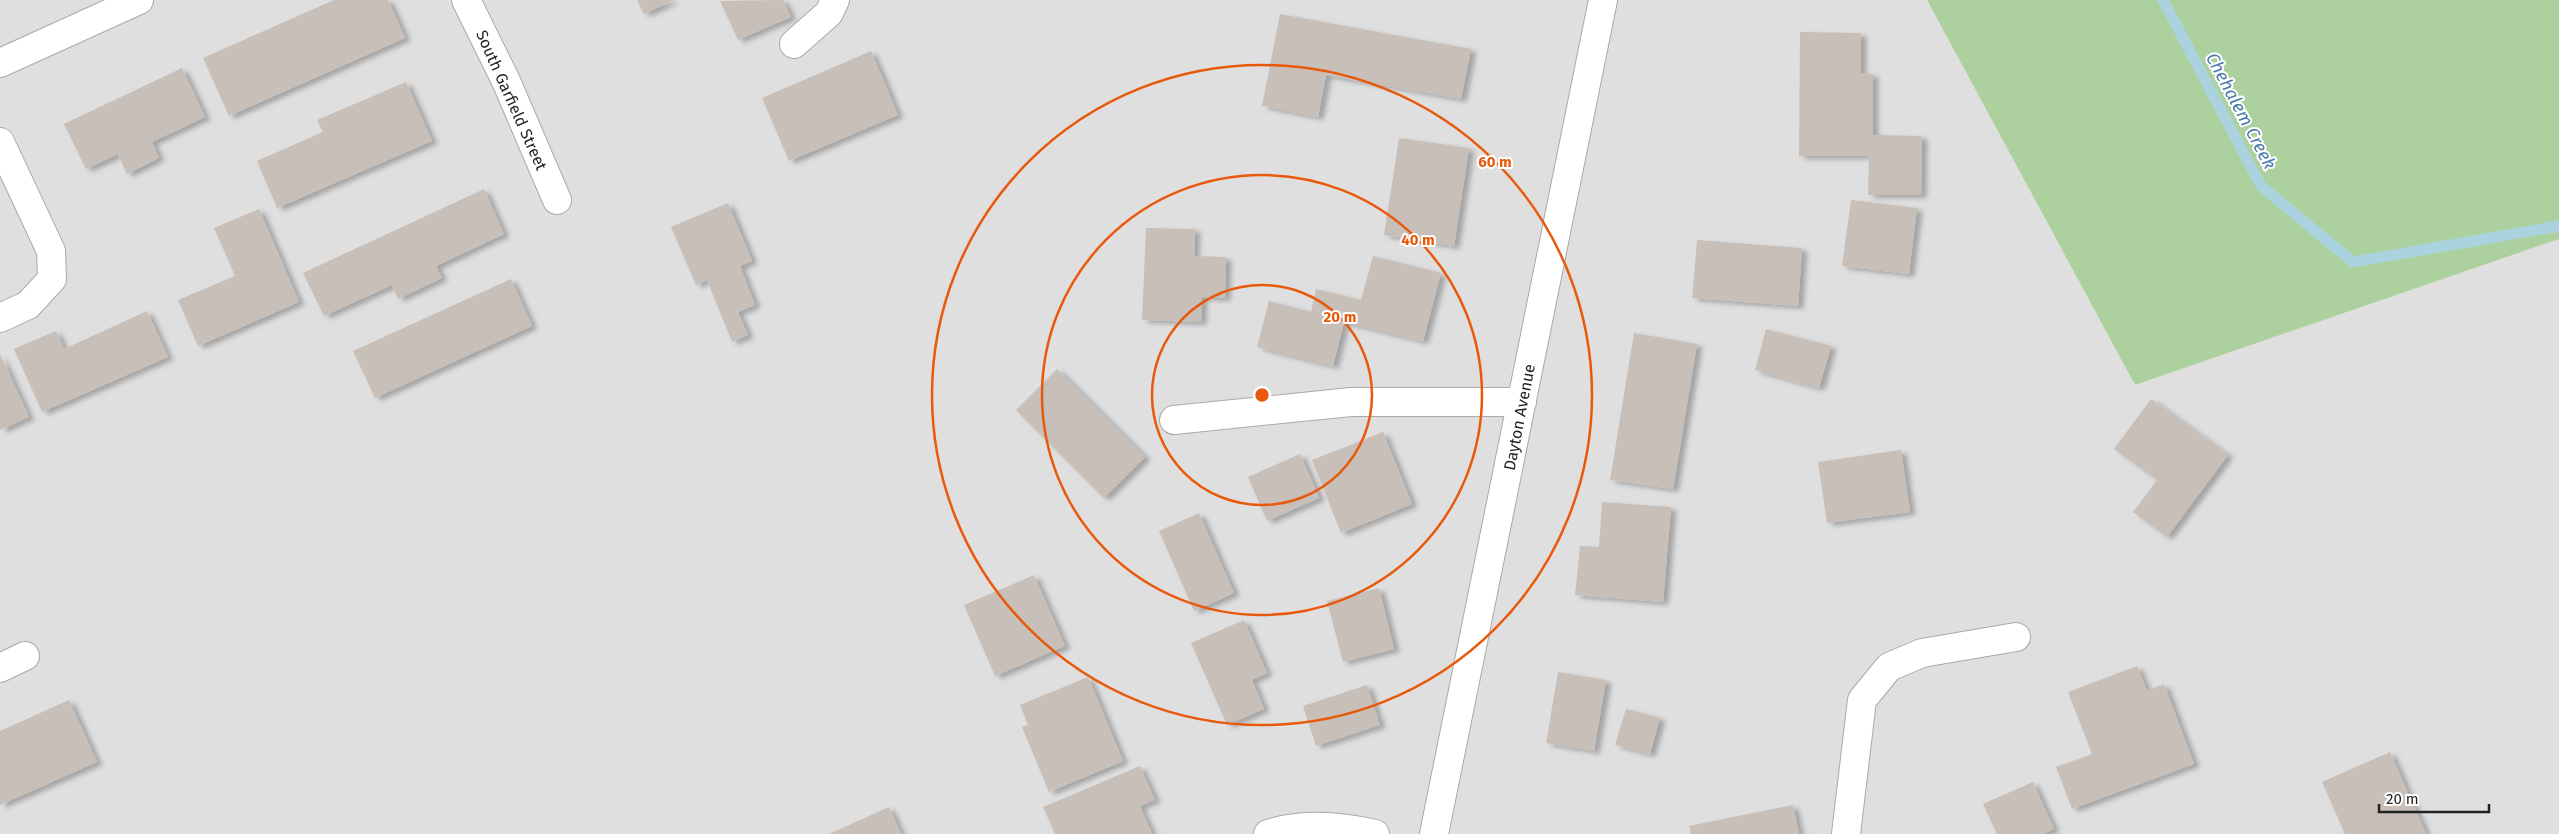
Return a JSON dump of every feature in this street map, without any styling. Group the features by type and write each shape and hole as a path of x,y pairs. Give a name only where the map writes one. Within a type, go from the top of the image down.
{"street":[{"path":"0,63 139,0"},
{"name":"South Garfield Street","path":"466,0 506,81 557,200"},
{"path":"794,44 829,13 835,0"},
{"name":"Dayton Avenue","path":"1434,834 1603,0"},
{"path":"0,142 51,251 52,279 28,305 0,318"},
{"path":"1174,420 1351,402 1522,402"},
{"path":"1846,834 1862,700 1889,667 1922,653 2016,637"},
{"path":"0,668 25,656"},
{"path":"1268,834 1287,828 1345,827 1375,834"}],"shaded area":[{"path":"0,0 1927,0 2135,385 2559,239 2559,834 0,834"}],"green space":[{"path":"1927,0 2559,0 2559,239 2135,385"}],"building":[{"path":"334,0 388,0 405,38 229,116 203,58"},
{"path":"637,0 674,0 644,14"},
{"path":"783,0 791,17 738,40 720,1"},
{"path":"1280,14 1471,49 1461,99 1326,75 1318,117 1262,106"},
{"path":"1800,32 1861,33 1861,73 1873,74 1873,135 1922,136 1921,195 1868,195 1869,156 1799,156"},
{"path":"871,51 898,115 789,161 762,98"},
{"path":"182,68 205,117 152,142 159,158 127,174 118,154 86,169 64,124"},
{"path":"406,82 432,141 277,208 257,161 323,132 317,120"},
{"path":"1399,138 1469,148 1454,246 1384,235"},
{"path":"484,189 504,234 436,266 442,278 398,299 392,285 324,316 303,273"},
{"path":"1851,200 1917,208 1909,274 1842,266"},
{"path":"728,203 752,261 740,266 755,305 738,312 748,335 732,342 707,280 696,285 671,227"},
{"path":"259,209 299,302 198,346 178,300 235,276 214,228"},
{"path":"1146,228 1195,229 1194,256 1226,257 1225,298 1202,297 1201,322 1142,320"},
{"path":"1697,240 1802,248 1798,306 1692,298"},
{"path":"1373,256 1441,273 1423,341 1344,322 1333,366 1257,347 1269,301 1311,312 1316,289 1361,300"},
{"path":"511,279 532,326 375,398 353,351"},
{"path":"147,311 168,357 42,412 14,349 56,331 64,349"},
{"path":"1766,329 1831,346 1819,388 1755,370"},
{"path":"1634,333 1697,344 1673,489 1610,480"},
{"path":"0,354 29,417 0,430"},
{"path":"1057,369 1145,457 1104,498 1016,410"},
{"path":"2151,399 2228,455 2167,537 2133,512 2157,480 2114,449"},
{"path":"1383,432 1412,504 1341,533 1312,460"},
{"path":"1901,450 1910,512 1827,523 1818,462"},
{"path":"1300,454 1319,498 1267,521 1248,477"},
{"path":"1602,502 1671,507 1663,602 1575,595 1580,546 1599,547"},
{"path":"1199,513 1234,593 1194,611 1159,531"},
{"path":"1034,575 1065,646 995,676 964,605"},
{"path":"1379,588 1394,649 1343,662 1327,601"},
{"path":"1244,620 1267,673 1252,680 1264,709 1227,725 1191,643"},
{"path":"2137,666 2147,691 2164,684 2194,764 2072,809 2056,767 2092,754 2068,692"},
{"path":"1558,672 1606,680 1594,751 1546,743"},
{"path":"1088,677 1123,761 1049,792 1022,727 1028,725 1020,705"},
{"path":"1367,685 1380,725 1316,746 1303,706"},
{"path":"69,700 97,762 0,805 0,731"},
{"path":"1626,709 1660,718 1650,754 1615,745"},
{"path":"2390,752 2426,834 2345,834 2322,782"},
{"path":"1140,766 1155,800 1140,806 1152,834 1055,834 1043,807"},
{"path":"2033,782 2054,829 2043,834 1997,834 1983,804"},
{"path":"1793,805 1799,834 1691,834 1689,826"},
{"path":"889,807 901,834 829,834"}],"waterway":[{"name":"Chehalem Creek","path":"2163,0 2261,186 2353,262 2559,226"}]}
